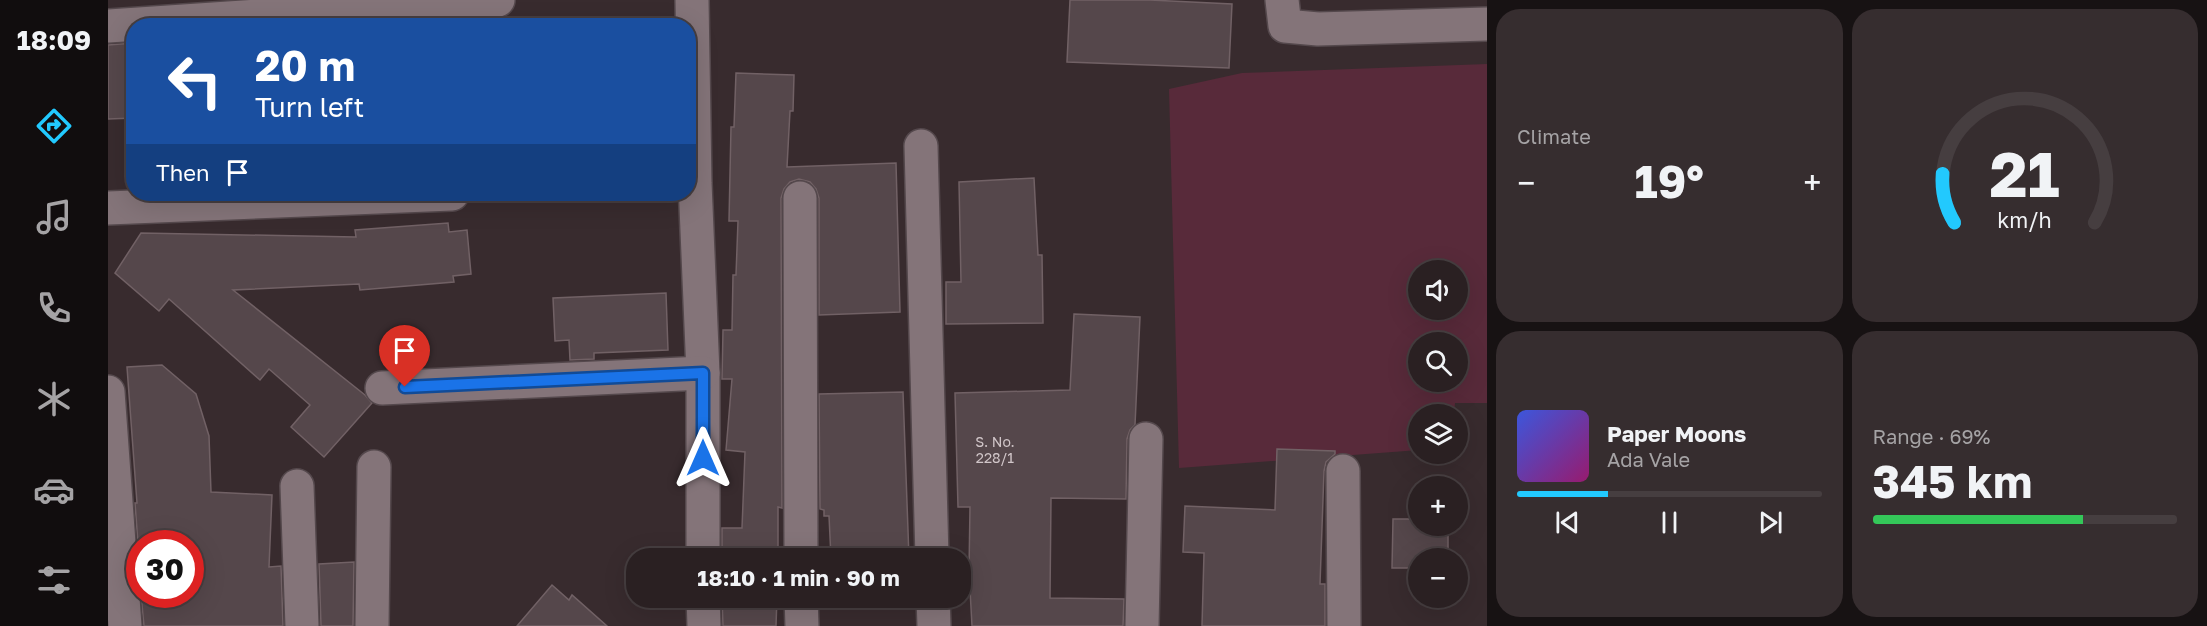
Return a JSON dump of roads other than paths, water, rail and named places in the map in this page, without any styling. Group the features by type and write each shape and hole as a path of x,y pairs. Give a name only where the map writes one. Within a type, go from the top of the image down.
{"street":[{"path":"178,18 265,8 498,0"},
{"path":"692,0 692,18"},
{"path":"1282,0 1285,26 1318,29 1487,24"},
{"path":"108,26 126,24"},
{"path":"921,146 932,548"},
{"path":"800,198 801,548"},
{"path":"108,208 280,201"},
{"path":"693,201 703,373 703,548"},
{"path":"382,388 703,373"},
{"path":"108,392 124,626"},
{"path":"1142,626 1146,439"},
{"path":"372,626 374,467"},
{"path":"1343,471 1344,626"},
{"path":"297,486 302,626"},
{"path":"703,608 704,626"},
{"path":"801,608 802,626"},
{"path":"933,608 934,626"}]}
